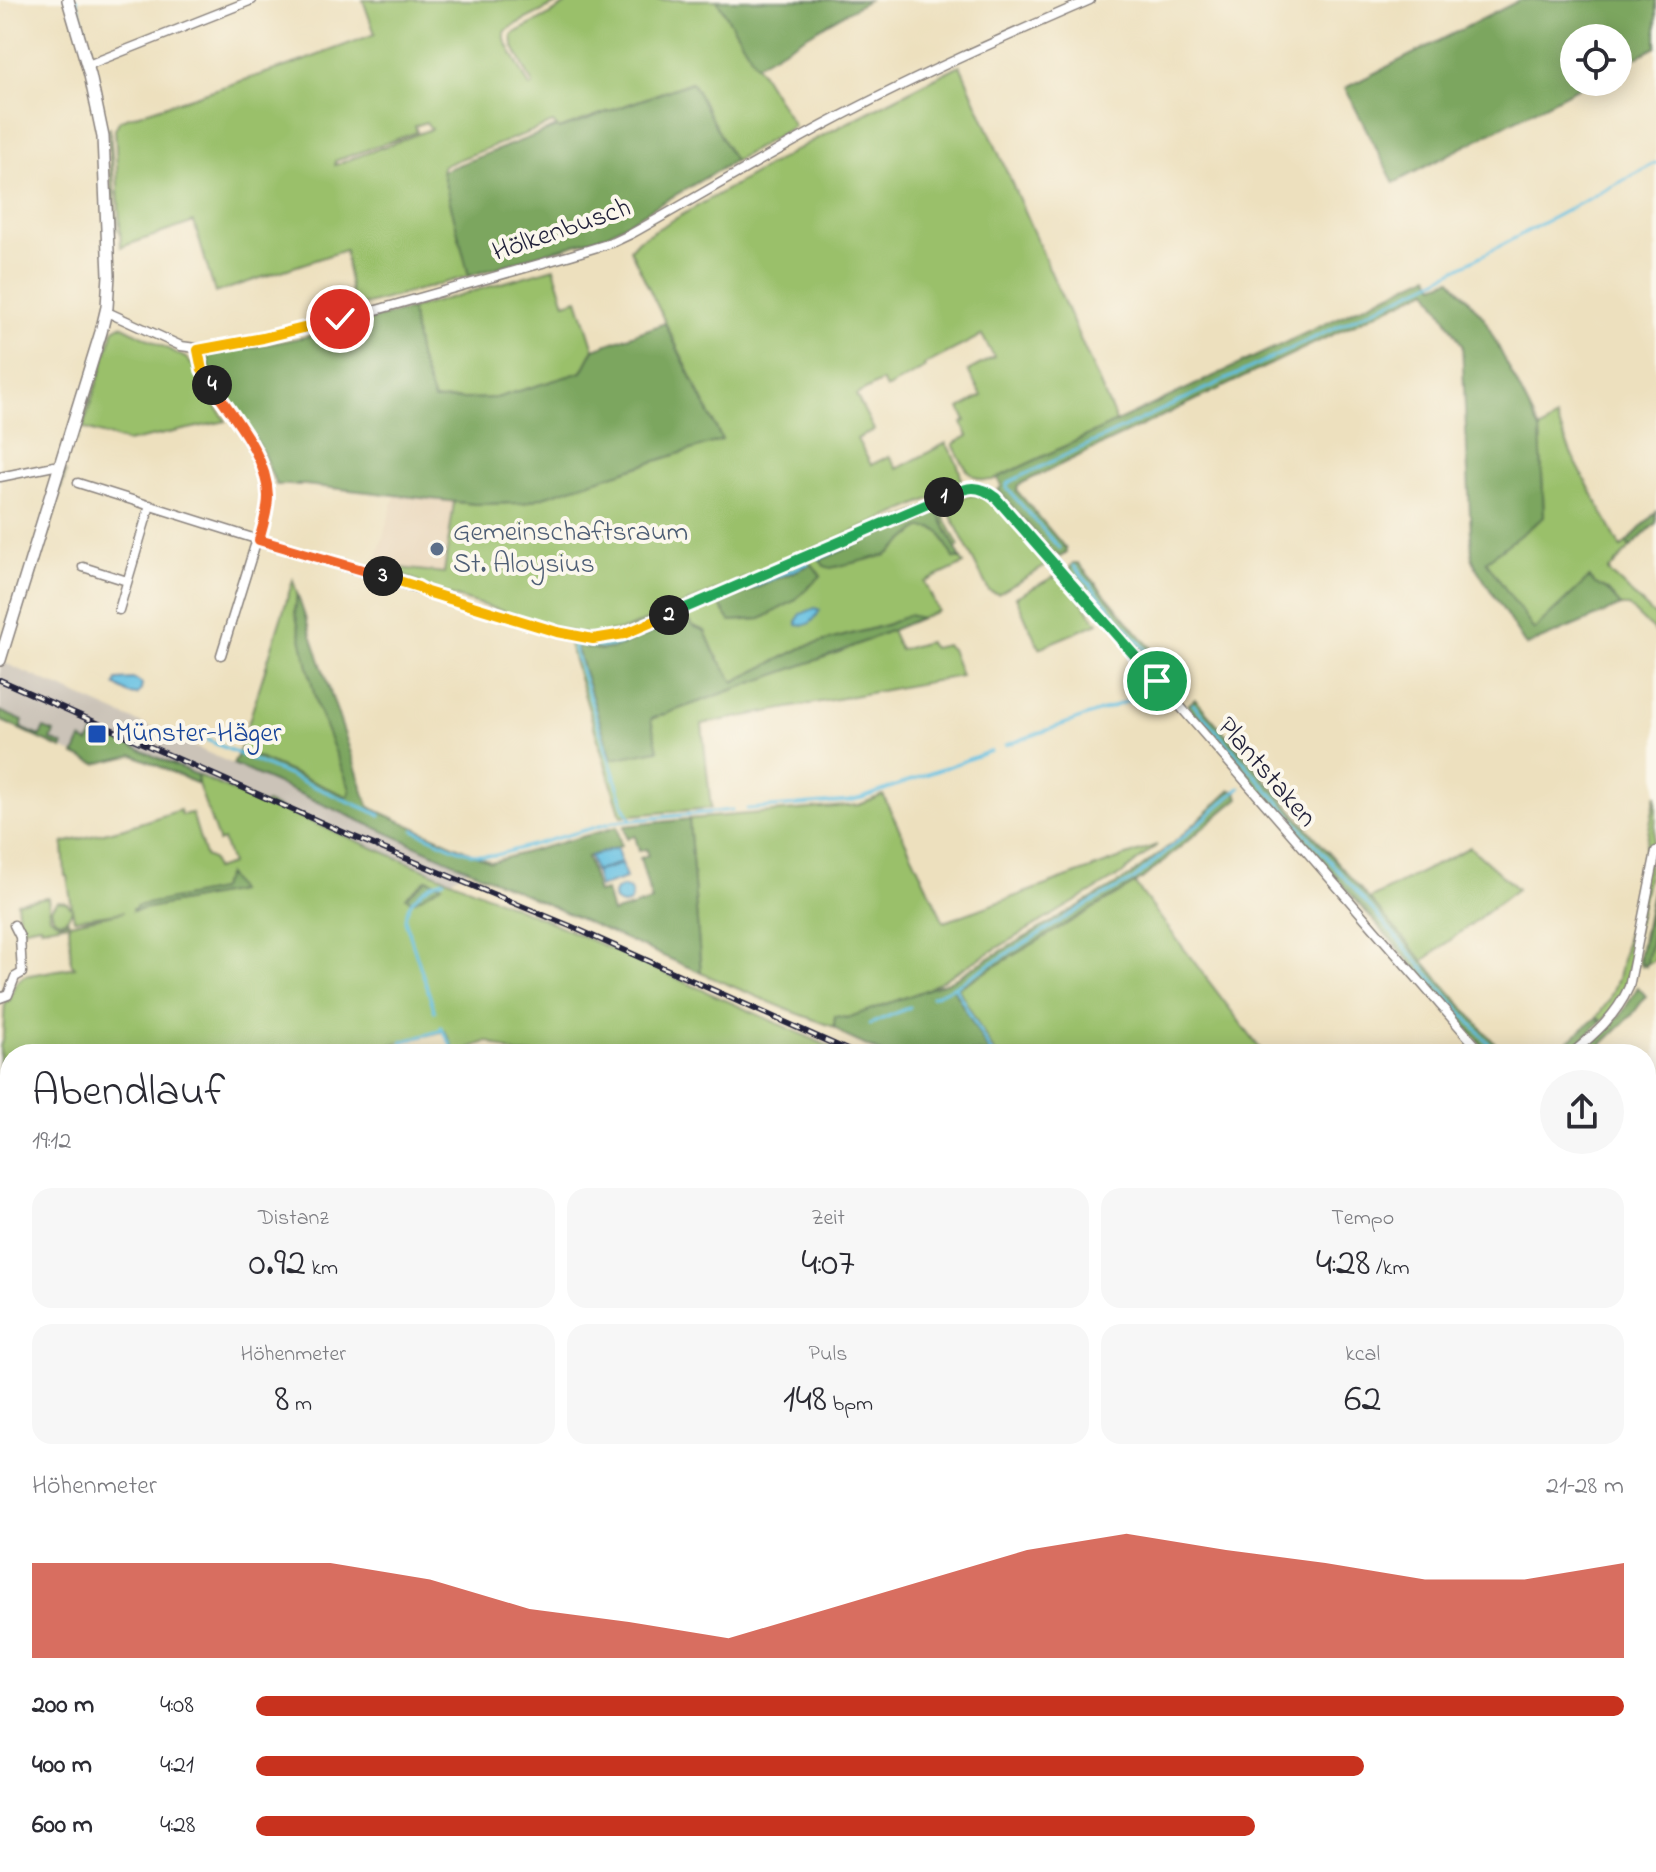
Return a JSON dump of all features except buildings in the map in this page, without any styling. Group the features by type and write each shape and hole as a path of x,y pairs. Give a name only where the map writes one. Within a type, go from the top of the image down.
{"main road":[{"path":"1,652 107,312 109,275 104,146 97,100 68,0"}],"street":[{"path":"88,65 252,0"},
{"name":"Hölkenbusch","path":"198,350 311,327 614,242 863,105 970,52 1090,0"},
{"path":"107,312 181,346 198,350 202,370 263,469 268,505 221,655"},
{"path":"0,477 54,466 60,468"},
{"name":"Plantstaken","path":"78,483 557,632 601,639 636,629 958,492 982,489 996,498 1057,565 1474,1044"},
{"path":"119,610 150,505"},
{"path":"83,567 127,581"},
{"path":"1582,1044 1610,1018 1629,987 1656,851"},
{"path":"0,998 8,995 15,977 22,973 20,937 14,925"}],"shaded area":[{"path":"395,495 454,502 444,574 401,568 399,575 374,568"},
{"path":"0,661 468,869 442,885 197,777 198,784 134,755 96,764 0,720"}],"green space":[{"path":"363,0 564,0 505,32 505,40 530,87 533,85 513,45 512,35 572,0 717,0 794,126 734,161 691,82 559,129 553,123 442,166 469,276 353,308 345,250 215,293 194,222 121,247 115,129 120,120 300,62 375,34","holes":["426,122 431,129 335,165 335,161 417,132 415,126"]},
{"path":"717,0 868,0 756,65"},
{"path":"1520,0 1656,0 1656,47 1632,60 1632,24 1560,24 1562,96 1394,183 1345,88"},
{"path":"960,65 1117,423 992,480 977,478 963,464 953,444 968,436 960,408 982,396 968,371 994,357 982,335 886,389 882,381 856,395 874,430 857,439 871,465 889,456 897,469 946,443 959,469 960,486 626,629 595,635 572,632 423,587 415,580 399,575 400,568 444,573 454,502 524,503 722,440 630,249 638,240 810,142"},
{"path":"692,82 734,161 606,235 469,276 442,171 557,127 559,129"},
{"path":"110,128 117,230 114,230"},
{"path":"554,268 565,303 578,299 594,349 582,372 496,398 434,400 419,357 411,309"},
{"path":"1429,275 1435,285 1451,279 1484,318 1540,430 1544,517 1486,561 1534,630 1589,578 1607,590 1621,606 1526,646 1477,569 1472,557 1462,345 1428,289 1018,485 1017,491 1066,549 1060,557 1052,552 998,490 1002,486 997,478"},
{"path":"411,309 419,357 434,400 496,398 582,372 594,349 665,323 722,440 524,503 475,504 305,485 276,485 261,448 208,365 209,356 319,334"},
{"path":"121,325 186,358 226,421 127,442 83,428 114,329"},
{"path":"111,327 77,440 74,439 107,331"},
{"path":"1556,418 1621,548 1626,543 1631,547 1608,571 1656,617 1656,633 1628,606 1621,606 1607,590 1534,631 1485,560 1544,517 1540,430"},
{"path":"66,472 31,586 28,585"},
{"path":"975,495 996,504 1046,561 1044,567 998,594 989,591 948,510 951,501"},
{"path":"928,507 941,511 959,546 956,548 937,510 887,555 920,528 928,528 938,531 953,558 961,559 964,564 925,582 938,611 921,618 908,616 886,625 806,646 733,682 705,631 693,626 687,618 616,648 600,650 650,719 839,652 891,630 900,650 928,642 933,648 946,645 951,649 961,676 702,724 711,808 621,816 569,644 573,639 603,641","holes":["719,604 771,613 761,619 731,621"]},
{"path":"937,510 961,559 953,558 940,532 933,528 920,528 887,555 831,568 824,566 820,560"},
{"path":"1656,512 1656,523 1631,547 1626,543"},
{"path":"1073,563 1078,563 1186,689 1184,692 1179,694 1172,691 1070,573"},
{"path":"812,564 821,576 794,601 761,619 730,621 719,604"},
{"path":"1053,577 1064,579 1098,623 1039,648 1016,597"},
{"path":"293,580 297,593 295,612 350,789 348,797 240,750"},
{"path":"297,593 369,807 491,862 617,827 621,846 587,857 598,893 606,891 612,913 652,901 640,858 648,855 647,849 639,851 635,836 627,838 624,826 689,819 701,973 233,764 240,750 348,797 350,789 317,706 295,612"},
{"path":"908,615 921,618 839,652 651,719 658,750 612,759 576,646 600,650 616,648 687,618 693,626 705,631 714,652 734,682 806,646 886,625"},
{"path":"1195,699 1495,1044 1481,1044 1188,705"},
{"path":"0,711 23,721 21,728 40,736 44,728 54,732 51,740 63,745 62,749 0,720"},
{"path":"95,730 197,775 198,784 134,755 96,764 74,755 81,739 89,743"},
{"path":"197,775 544,919 824,1044 494,1044 488,1041 452,1044 445,1031 393,1044 1,1044 5,1001 10,1000 15,984 24,976 75,967 71,963 69,923 124,912 74,919 72,909 65,920 59,921 53,917 51,908 57,901 66,902 72,908 65,876 63,843 180,810 181,815 192,813 205,856 212,859 215,869 231,864 223,840 218,842","holes":["220,890 238,891 133,911 136,906"]},
{"path":"1231,790 1237,792 1239,798 1142,879 954,990 984,1044 862,1044 834,1027 835,1016 847,1018 948,982 1129,877 1177,840"},
{"path":"1656,794 1653,840 1650,853 1644,854"},
{"path":"883,795 944,922 1157,845 1122,874 919,994 847,1018 835,1016 834,1027 701,973 689,819 859,805"},
{"path":"1470,847 1517,889 1423,961 1369,899"},
{"path":"1643,860 1649,865 1649,871 1626,983 1616,1005 1602,1022 1597,1017 1609,1000 1618,978"},
{"path":"1656,871 1640,956 1645,965 1642,967 1638,962"},
{"path":"227,874 238,891 132,911 136,906 219,890"},
{"path":"427,879 442,885 412,902 406,897"},
{"path":"1656,880 1656,920 1646,966 1642,964 1640,956"},
{"path":"1135,884 1256,1044 989,1044 958,988"},
{"path":"48,897 50,917 60,923 68,920 69,923 20,929 17,902"},
{"path":"1656,920 1656,959 1646,965"},
{"path":"1638,987 1646,996 1632,1015 1602,1044 1589,1044 1622,1013"},
{"path":"1597,1017 1601,1021 1575,1044 1564,1044"}],"water":[{"path":"815,608 820,610 811,622 797,625 801,614"},
{"path":"135,679 142,684 137,695 129,694 115,685 117,680"},
{"path":"617,848 621,863 594,871 590,856"},
{"path":"622,864 626,878 599,887 595,872"},
{"path":"619,887 627,887 632,896 630,903 619,905 614,900 614,892"}],"waterway":[{"path":"76,0 88,40"},
{"path":"1059,548 1011,493 1007,484 1432,282 1656,163"},
{"path":"819,558 921,514"},
{"path":"631,820 574,645 616,645 808,563"},
{"path":"1074,566 1180,690"},
{"path":"1006,745 1153,692"},
{"path":"1193,704 1489,1044"},
{"path":"207,740 380,815"},
{"path":"747,809 862,798 991,751"},
{"path":"932,997 1133,880 1240,788"},
{"path":"414,830 464,852 496,855 614,822 732,810"},
{"path":"435,1012 405,920 409,906 418,894 444,880"},
{"path":"955,987 986,1044"},
{"path":"870,1024 910,1007"},
{"path":"441,1027 450,1044"},
{"path":"401,1042 443,1030"}],"railway":[{"path":"0,680 345,833 570,926 834,1044"}],"place":[{"name":"Gemeinschaftsraum St. Aloysius","path":"437,549"},
{"name":"Münster-Häger","path":"97,734"}],"route":[{"path":"340,319 198,350 202,370 263,469 268,505 259,540 557,632 601,639 636,629 958,492 978,488 1004,506 1157,681"}]}
